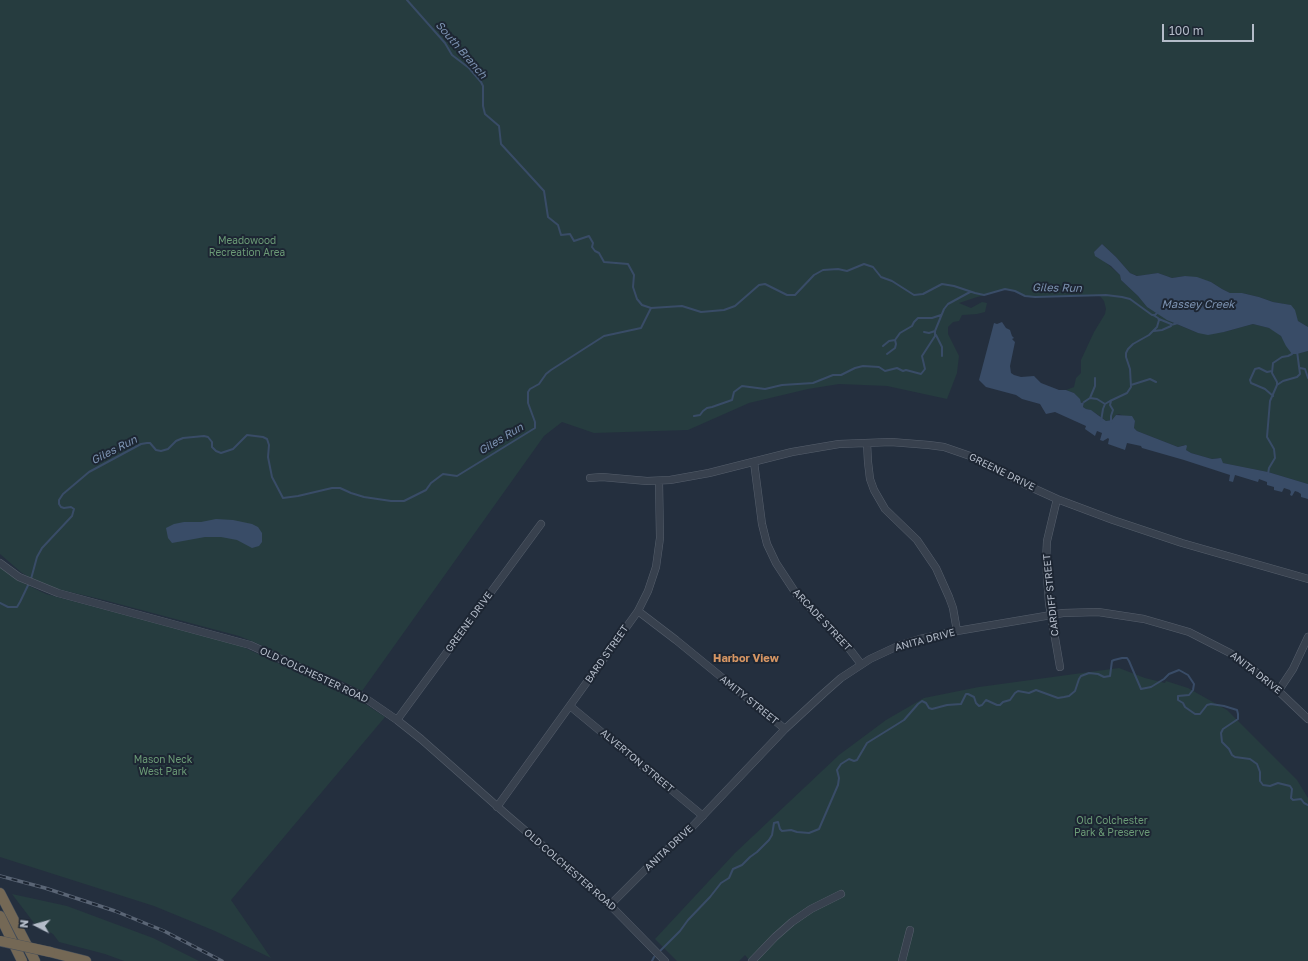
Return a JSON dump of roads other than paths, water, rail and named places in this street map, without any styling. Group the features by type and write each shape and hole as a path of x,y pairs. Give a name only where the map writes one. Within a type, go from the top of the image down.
{"highway":[{"path":"0,893 36,961"},
{"path":"0,916 21,960"},
{"path":"0,941 86,961"}],"street":[{"path":"866,443 869,473 874,490 885,509 917,540 936,568 949,597 957,631"},
{"name":"GREENE DRIVE","path":"590,478 602,477 658,481 693,476 810,448 839,444 908,443 929,445 952,449 976,458 1024,484 1057,499 1113,520 1308,579"},
{"name":"ARCADE STREET","path":"754,462 762,524 767,544 776,564 797,595 841,638 861,664"},
{"name":"BARD STREET","path":"497,807 638,611 648,591 656,567 659,551 661,526 658,481"},
{"name":"CARDIFF STREET","path":"1057,499 1048,533 1046,552 1051,614 1060,667"},
{"name":"GREENE DRIVE","path":"398,720 541,524"},
{"name":"OLD COLCHESTER ROAD","path":"0,563 23,579 58,593 250,645 362,696 398,720 443,758 610,905 665,961"},
{"name":"AMITY STREET","path":"638,611 676,640 784,729"},
{"name":"ANITA DRIVE","path":"610,905 703,816 784,729 824,693 861,664 910,642 957,631 1051,614 1081,612 1114,614 1144,619 1174,627 1203,638 1230,653 1255,670 1279,690 1308,719"},
{"path":"1279,690 1293,670 1308,637"},
{"name":"ALVERTON STREET","path":"570,706 703,816"},
{"path":"752,961 792,922 841,894"},
{"path":"902,961 910,930"}],"water":[{"name":"Massey Creek","path":"1102,244 1130,273 1137,276 1158,273 1172,278 1185,276 1197,277 1211,282 1230,293 1242,293 1273,302 1291,305 1295,310 1298,321 1308,327 1308,351 1292,354 1281,336 1269,328 1253,324 1208,335 1198,333 1167,320 1147,307 1121,280 1120,275 1111,266 1095,256 1094,252"},
{"path":"1002,322 1006,328 1010,330 1014,338 1012,339 1015,342 1010,366 1011,373 1014,375 1021,377 1034,376 1041,383 1059,390 1066,390 1074,393 1080,399 1081,403 1084,402 1083,407 1091,410 1106,421 1112,420 1116,415 1132,416 1135,421 1134,428 1137,431 1178,447 1186,445 1186,450 1191,453 1212,459 1221,458 1223,463 1268,472 1308,484 1308,499 1301,497 1301,494 1295,491 1292,496 1290,495 1290,490 1284,488 1282,492 1274,490 1274,487 1267,485 1267,482 1259,479 1258,482 1235,475 1233,482 1229,481 1230,475 1142,448 1141,446 1127,443 1125,450 1108,444 1108,438 1103,441 1100,440 1102,433 1097,431 1095,436 1085,429 1086,426 1055,412 1046,414 1040,404 1022,399 1016,395 986,387 979,380 994,323 997,324"},
{"path":"216,519 233,520 252,524 258,527 262,533 262,542 259,546 252,548 237,540 221,537 205,537 172,543 168,538 166,528 174,524 184,522 201,522"}],"waterway":[{"name":"South Branch","path":"407,0 445,43 452,55 469,68 481,82 483,86 483,106 485,114 499,126 501,144 544,191 548,217 558,225 561,235 570,234 574,241 589,236 593,243 592,247 599,253 604,262 628,264 634,275 633,287 637,299 642,305 651,308"},
{"name":"Giles Run","path":"0,603 8,607 17,607 31,579 37,557 42,548 72,516 74,509 71,507 64,508 59,504 59,500 63,494 89,472 141,444 150,443 156,450 161,451 168,449 176,441 183,438 204,436 208,437 212,442 212,447 221,453 233,449 247,435 263,437 267,439 269,445 268,457 272,477 283,498 332,488 340,488 364,497 391,501 404,501 426,490 431,483 443,474 457,476 535,428 535,422 528,403 528,392 530,389 539,384 551,370 604,336 641,328 651,308 682,306 701,312 724,310 735,306 759,285 765,284 787,295 795,295 814,275 823,270 838,269 847,271 864,264 873,267 881,277 892,281 914,295 923,294 942,284 984,295 1005,289 1015,291 1025,296 1035,297 1106,295 1130,299 1152,315 1155,315 1158,312"},
{"path":"694,416 700,415 707,408 732,400 734,392 742,386 765,389 782,385 813,383 833,375 841,375 863,366 879,367 885,371 897,368 903,371 906,370 921,374 925,369 922,356 935,336 935,331 944,309 948,304 970,292"},
{"path":"883,346 889,341 895,340 900,333 912,326 918,318 932,318 941,315"},
{"path":"1101,421 1105,404 1127,393 1131,387 1130,369 1126,353 1133,344 1149,335 1157,327 1159,320 1153,315"},
{"path":"1154,331 1162,330 1171,326 1171,324 1159,319"},
{"path":"1171,325 1178,323"},
{"path":"924,332 929,333 935,331"},
{"path":"936,335 942,347 942,356"},
{"path":"887,354 895,348 895,340"},
{"path":"1268,474 1269,468 1275,458 1274,449 1267,437 1270,401 1277,385 1283,381 1297,377 1300,374 1297,351"},
{"path":"1277,385 1272,373 1273,363 1282,357 1292,354"},
{"path":"1272,371 1267,372 1259,368 1255,369 1250,380 1251,383 1265,389 1273,396"},
{"path":"1300,368 1305,369 1308,378"},
{"path":"1090,398 1095,386 1095,378"},
{"path":"1131,385 1150,379 1156,382"},
{"path":"1084,402 1090,398 1097,399 1105,404"},
{"path":"1111,401 1110,405 1113,410 1111,422"},
{"path":"660,951 680,931 721,883 729,878 733,869 742,865 769,840 772,835 774,823 778,822 782,831 791,830 809,833 819,829 838,785 839,778 837,770 841,764 849,759 854,761 857,760 867,743 904,720 922,701 932,709 947,705 961,704 966,694 974,697 979,706 986,700 1000,705 1003,702 1010,700 1018,691 1029,693 1036,690 1058,698 1069,696 1075,691 1081,676 1089,673 1098,674 1104,677 1110,676 1112,661 1122,658 1127,658 1129,661 1141,689 1151,687 1169,674 1179,670 1188,675 1194,684 1193,690 1189,695 1178,696 1178,700 1195,714 1200,714 1207,705 1211,704 1237,710 1238,719 1223,729 1221,733 1222,742 1235,757 1250,759 1257,764 1260,772 1260,781 1263,785 1270,786 1278,783 1290,786 1292,789 1291,798 1293,800 1301,799 1308,805"},
{"path":"652,961 654,957"}],"railway":[{"path":"0,876 45,888 115,911 164,931 222,961"}],"district":[{"name":"Harbor View","path":"746,659"}],"park label":[{"name":"Meadowood Recreation Area","path":"247,246"},
{"name":"Mason Neck West Park","path":"163,766"},
{"name":"Old Colchester Park & Preserve","path":"1112,826"}]}
